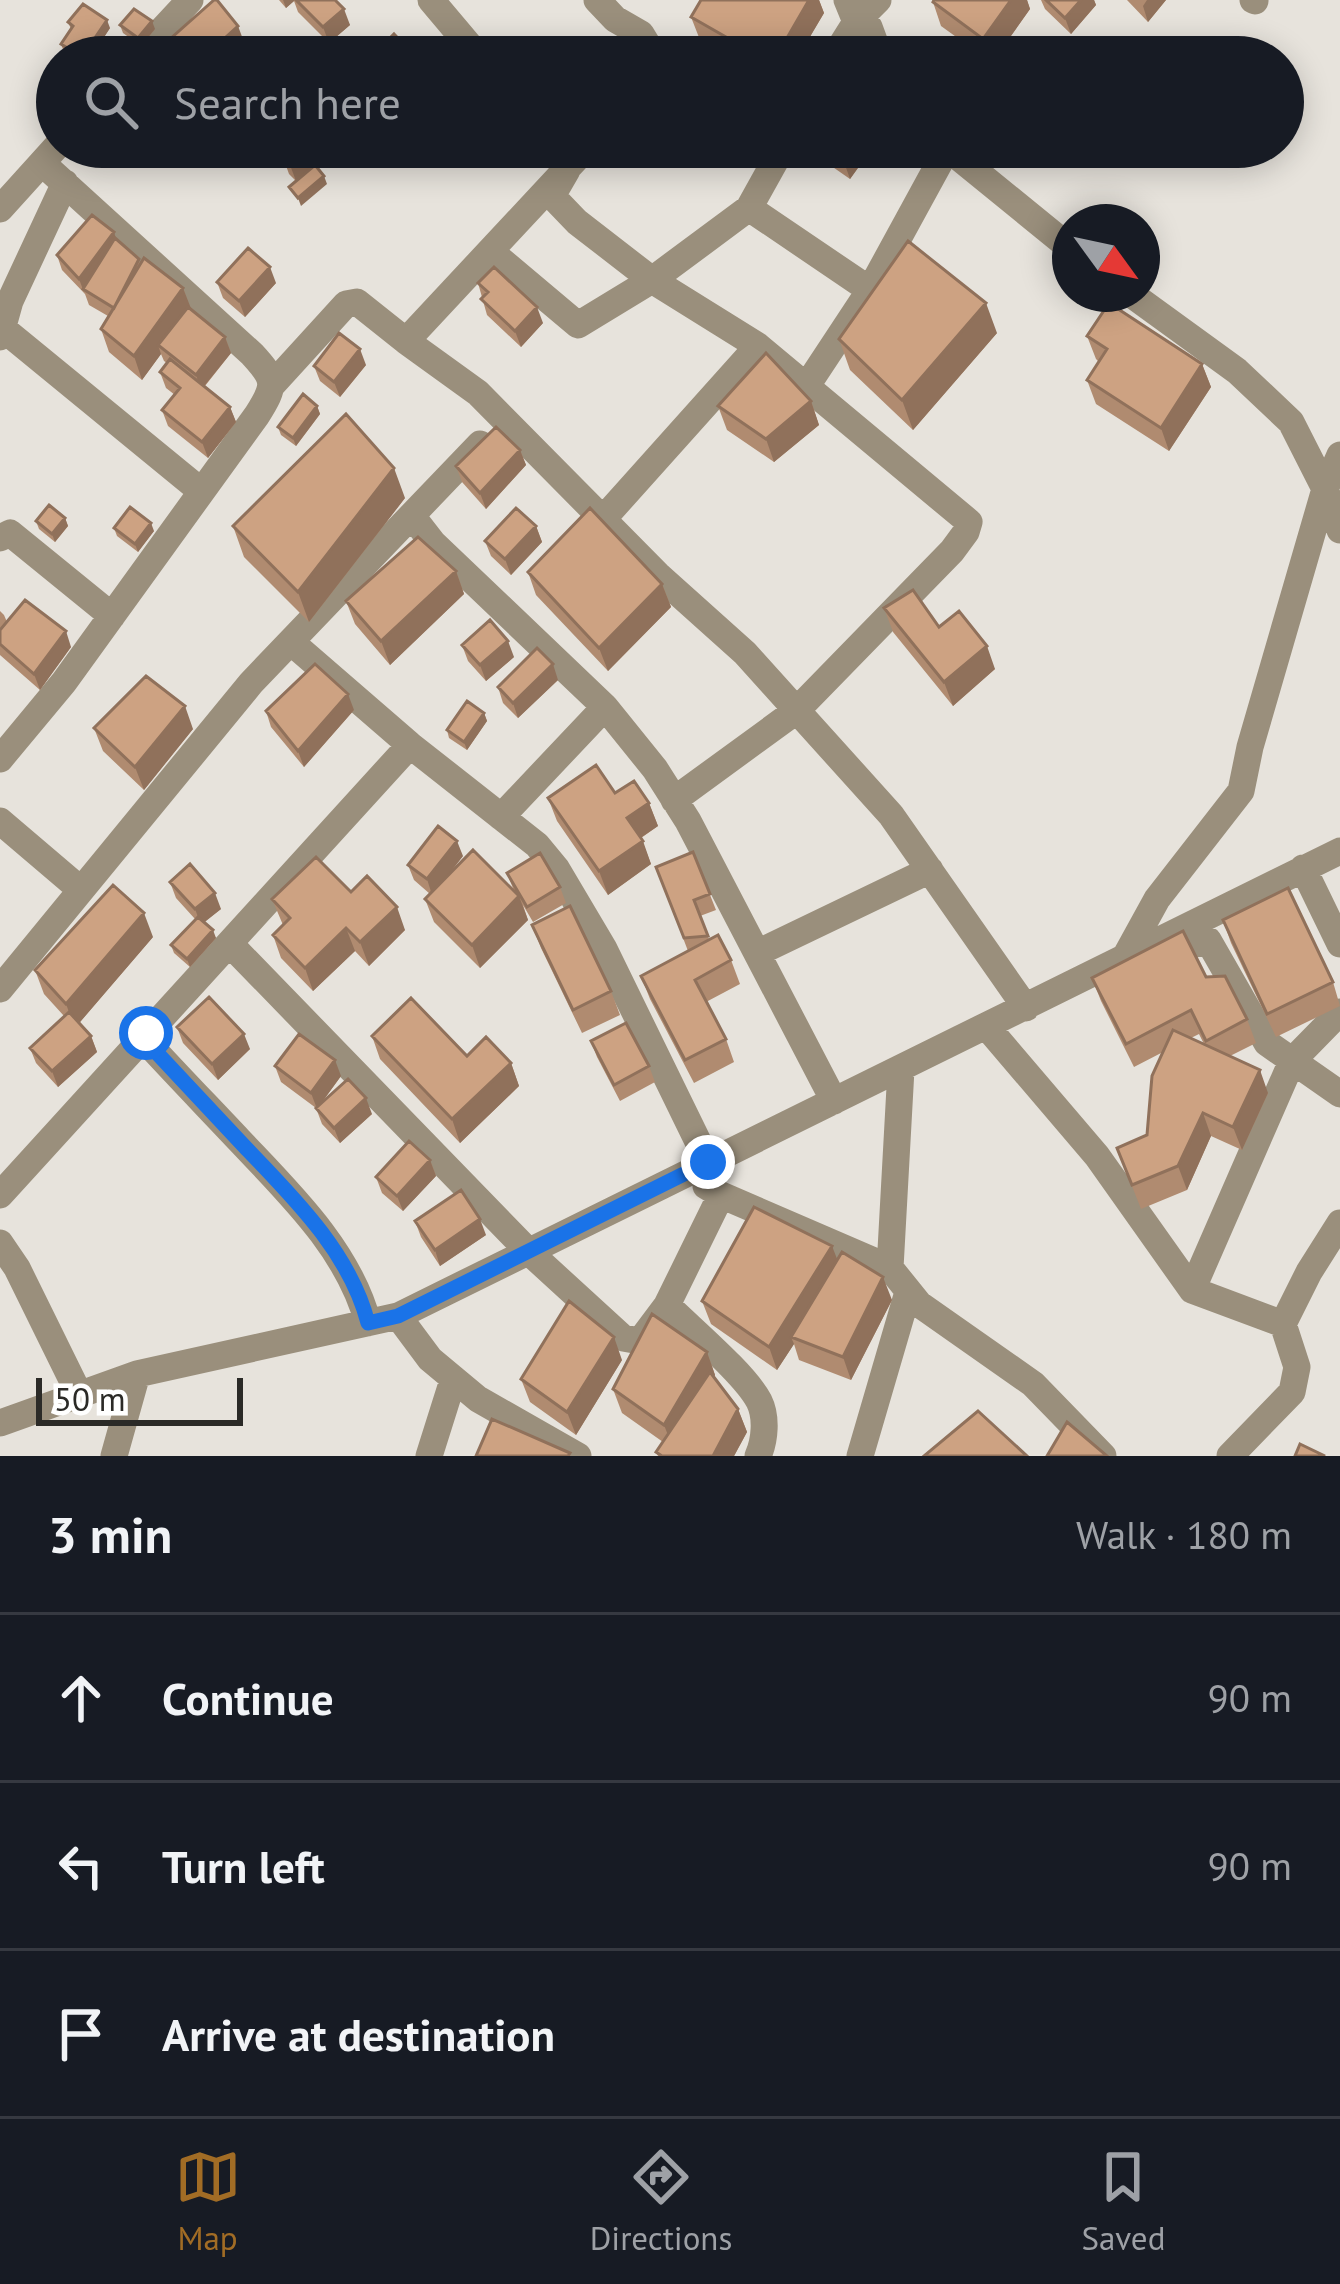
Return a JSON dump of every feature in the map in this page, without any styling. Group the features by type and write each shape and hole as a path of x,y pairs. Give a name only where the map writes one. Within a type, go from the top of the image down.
{"street":[{"path":"157,36 190,0"},
{"path":"431,0 461,36"},
{"path":"597,0 615,19 642,36"},
{"path":"872,36 852,11 878,0"},
{"path":"0,209 37,168"},
{"path":"57,168 64,183 252,354 273,384"},
{"path":"406,341 490,250 552,168"},
{"path":"558,168 553,196 578,222 652,280 758,346 969,522 952,551 796,711 674,800"},
{"path":"490,250 578,325 652,280 749,208 771,168"},
{"path":"806,387 870,290 935,168"},
{"path":"971,168 1052,233"},
{"path":"64,183 10,301 1,333 201,491"},
{"path":"749,208 870,290"},
{"path":"0,759 64,682 257,415 273,384 346,304 357,302 478,393 658,575 745,653 891,815 1026,1007"},
{"path":"1156,312 1238,371 1291,422 1340,530"},
{"path":"603,519 758,346"},
{"path":"0,989 251,683 504,419"},
{"path":"1124,959 1157,899 1241,791 1325,489 1340,455"},
{"path":"412,516 433,543 605,707 656,769 834,1102"},
{"path":"1,533 10,533 112,616"},
{"path":"291,642 410,745 537,845 556,868 604,949 697,1167 721,1195 890,1268 936,1318 1033,1384 1103,1456"},
{"path":"501,817 605,707"},
{"path":"0,1195 410,745"},
{"path":"0,821 81,890"},
{"path":"0,1423 136,1374 398,1316 1340,851"},
{"path":"1303,868 1340,944"},
{"path":"757,953 930,870"},
{"path":"1075,983 1208,940 1268,1043 1340,1094"},
{"path":"230,944 529,1252 623,1339 640,1341 667,1305 721,1195"},
{"path":"1192,1290 1292,1061 1340,1012"},
{"path":"987,1027 1097,1156 1192,1290 1283,1324"},
{"path":"142,1037 315,1224 362,1298 368,1323"},
{"path":"890,1268 901,1069"},
{"path":"1230,1456 1292,1392 1297,1367 1283,1324 1340,1223"},
{"path":"0,1243 79,1394"},
{"path":"860,1456 908,1292"},
{"path":"667,1305 748,1385 761,1404 764,1423 758,1456"},
{"path":"398,1316 452,1380 478,1400 578,1456"},
{"path":"114,1456 136,1374"},
{"path":"429,1456 452,1380"}],"building":[{"path":"214,0 238,26 227,36 173,36"},
{"path":"296,0 335,0 344,9 323,27"},
{"path":"701,0 809,0 788,36 724,36 691,17"},
{"path":"934,0 1011,0 985,36"},
{"path":"1046,0 1081,0 1065,18"},
{"path":"83,4 107,20 96,36 66,36 73,26 68,22"},
{"path":"134,9 152,21 140,36 120,25"},
{"path":"311,168 324,176 298,198 289,187"},
{"path":"92,215 114,232 79,279 57,255"},
{"path":"115,238 139,259 114,308 83,289"},
{"path":"908,241 986,303 902,400 839,339"},
{"path":"248,248 270,267 239,301 217,282"},
{"path":"144,258 183,288 134,356 101,329"},
{"path":"494,267 537,307 515,331 481,299 488,292 478,283"},
{"path":"188,307 225,337 196,375 158,345"},
{"path":"1103,312 1123,312 1202,364 1161,428 1087,380 1107,349 1087,336"},
{"path":"339,333 360,349 334,382 314,366"},
{"path":"766,353 811,401 766,439 718,406"},
{"path":"170,359 230,407 202,442 162,410 180,388 160,372"},
{"path":"303,394 317,406 293,438 278,427"},
{"path":"346,414 394,468 298,592 233,526"},
{"path":"496,427 520,450 480,493 456,466"},
{"path":"49,505 65,518 52,534 36,521"},
{"path":"130,507 151,523 135,544 114,528"},
{"path":"516,508 536,526 505,559 485,541"},
{"path":"590,508 662,584 599,648 528,572"},
{"path":"418,537 456,571 381,641 346,601"},
{"path":"913,590 939,627 959,611 987,646 944,682 884,608"},
{"path":"25,600 66,631 34,674 0,644 0,630"},
{"path":"490,620 508,641 480,665 462,645"},
{"path":"537,648 553,664 513,703 498,687"},
{"path":"315,664 348,694 298,751 266,711"},
{"path":"146,676 185,706 135,767 94,728"},
{"path":"467,701 484,713 464,742 447,730"},
{"path":"596,765 615,793 634,781 649,803 627,818 643,841 599,871 548,798"},
{"path":"438,826 457,841 427,879 408,865"},
{"path":"473,850 519,896 472,945 425,899"},
{"path":"693,852 710,894 694,900 708,936 684,938 656,867"},
{"path":"540,853 560,887 527,907 507,873"},
{"path":"316,857 351,892 367,876 397,907 360,942 346,928 305,968 273,935 290,918 272,899"},
{"path":"190,864 215,893 195,909 170,882"},
{"path":"113,885 144,913 66,1004 35,970"},
{"path":"1288,888 1333,982 1267,1014 1223,920"},
{"path":"570,906 611,991 573,1010 532,925"},
{"path":"198,917 213,930 187,959 171,945"},
{"path":"1183,931 1206,977 1225,976 1247,1019 1206,1041 1191,1010 1126,1044 1092,978"},
{"path":"718,935 731,960 695,980 726,1039 685,1060 641,976"},
{"path":"209,997 244,1034 212,1064 177,1027"},
{"path":"411,998 467,1056 486,1037 511,1063 452,1119 372,1036"},
{"path":"69,1012 91,1036 52,1071 30,1048"},
{"path":"626,1023 649,1066 614,1085 591,1041"},
{"path":"1173,1030 1260,1070 1233,1127 1203,1113 1178,1166 1132,1185 1117,1148 1147,1135 1152,1076"},
{"path":"299,1034 335,1060 311,1093 275,1066"},
{"path":"348,1079 366,1098 334,1128 316,1108"},
{"path":"409,1141 430,1160 397,1196 376,1177"},
{"path":"461,1190 480,1219 435,1250 415,1221"},
{"path":"754,1207 832,1246 769,1347 702,1301"},
{"path":"842,1252 883,1277 843,1357 791,1337"},
{"path":"569,1301 614,1337 567,1412 521,1379"},
{"path":"652,1314 707,1352 664,1425 613,1389"},
{"path":"710,1372 738,1409 713,1456 662,1456 656,1452"},
{"path":"978,1411 1027,1456 924,1456"},
{"path":"492,1419 570,1453 476,1456"},
{"path":"1067,1422 1107,1456 1047,1456"},
{"path":"1300,1444 1325,1456 1295,1456"}],"route":[{"path":"146,1033 142,1037 315,1224 362,1298 368,1323 398,1316 708,1162"}]}
